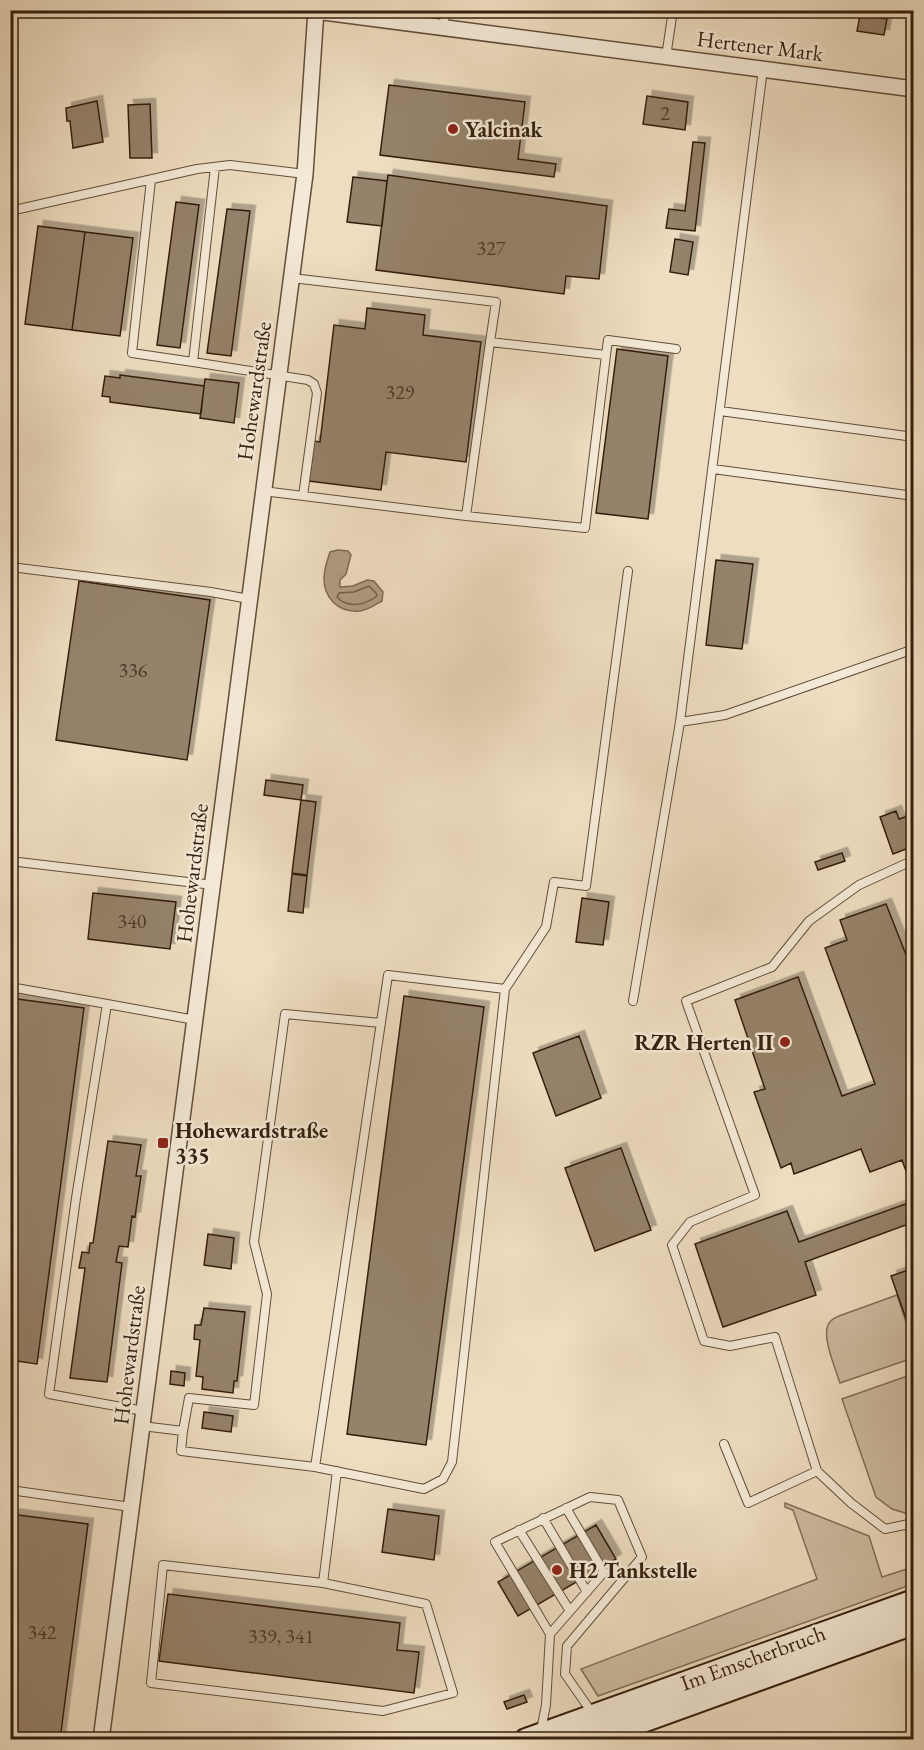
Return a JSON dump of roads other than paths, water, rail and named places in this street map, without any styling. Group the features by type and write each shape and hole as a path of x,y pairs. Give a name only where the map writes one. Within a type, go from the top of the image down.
{"main road":[{"name":"Im Emscherbruch","path":"596,1733 914,1601"},
{"name":"Im Emscherbruch","path":"533,1737 596,1733 914,1623"}],"street":[{"name":"Hertener Mark","path":"316,11 914,89"},
{"name":"Hohewardstraße","path":"101,1740 305,174 316,11"}],"lane":[{"path":"443,27 446,10"},
{"path":"666,57 673,10"},
{"path":"633,1001 681,722 763,69"},
{"path":"10,211 197,169 230,165 305,174"},
{"path":"193,362 215,167"},
{"path":"152,180 132,353 308,380 314,384 316,393 303,496"},
{"path":"292,278 496,302 466,516"},
{"path":"263,491 585,528 608,340 676,349"},
{"path":"490,342 606,355"},
{"path":"720,411 914,437"},
{"path":"713,469 914,496"},
{"path":"10,572 11,567 211,592 249,599"},
{"path":"381,1023 285,1014 254,1242 267,1294 254,1405 189,1398 181,1451 315,1467 424,1489 443,1479 452,1462 505,989 546,927 554,882 586,886 628,571"},
{"path":"681,722 725,715 914,649"},
{"path":"914,860 859,885 809,921 772,967 686,1001 755,1195 690,1222 672,1245 704,1341 730,1346 775,1337 818,1471 851,1503 885,1529 914,1523"},
{"path":"10,861 213,885"},
{"path":"315,1467 388,975 505,989"},
{"path":"10,987 195,1020"},
{"path":"107,1004 76,1198 49,1394 183,1431"},
{"path":"724,1444 748,1503 818,1471"},
{"path":"322,1583 336,1472"},
{"path":"10,1490 131,1507"},
{"path":"533,1737 546,1705 550,1634 495,1542 590,1497 618,1500 642,1557 567,1646 565,1674 596,1733"},
{"path":"550,1634 604,1572 566,1508"},
{"path":"543,1518 587,1592"},
{"path":"519,1530 570,1611"},
{"path":"162,1565 322,1583 426,1604 453,1693 382,1711 151,1683 162,1565"}],"water":[{"path":"348,551 351,555 346,574 340,580 340,587 353,586 367,580 374,581 383,592 382,601 366,610 356,611 342,608 333,602 326,590 324,578 330,552"}],"place":[{"name":"Yalcinak","path":"453,129"},
{"name":"RZR Herten II","path":"785,1042"},
{"name":"Hohewardstraße 335","path":"163,1143"},
{"name":"H2 Tankstelle","path":"557,1570"}]}
